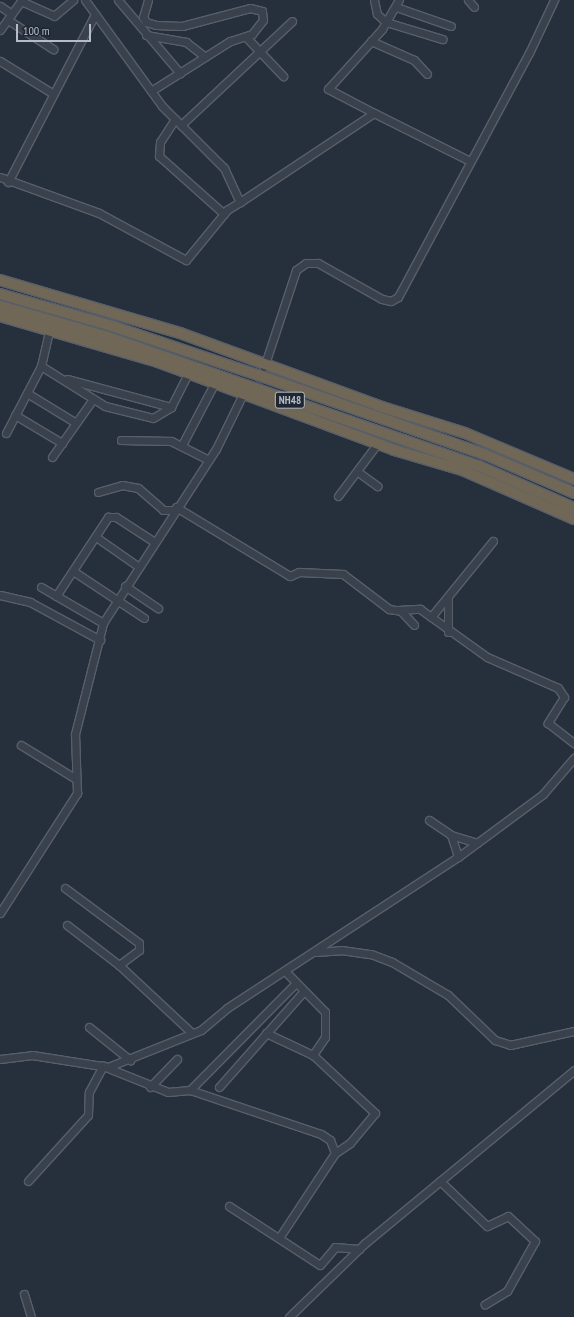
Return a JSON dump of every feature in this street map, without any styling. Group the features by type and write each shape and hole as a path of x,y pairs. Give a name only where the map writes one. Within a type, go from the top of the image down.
{"highway":[{"path":"0,280 120,312 264,367 465,433 574,479"},
{"name":"NH48","path":"0,294 112,326 258,376 484,454 574,492"},
{"name":"NH48","path":"0,306 108,337 479,466 574,508"},
{"path":"0,316 158,362 243,394 254,395 377,444 462,470 574,519"}],"street":[{"path":"0,30 21,0 54,16 73,0"},
{"path":"85,0 151,91 174,119 181,124 224,168 240,202"},
{"path":"118,0 146,36 180,73"},
{"path":"148,0 142,17 146,22 171,28 250,8 262,11 263,20 246,37 230,41 151,91"},
{"path":"374,0 377,14 386,22 442,39"},
{"path":"399,0 386,22 371,41 328,89 374,114 470,161"},
{"path":"468,0 474,8"},
{"path":"264,367 296,270 306,263 318,263 382,299 391,301 398,297 529,53 554,0"},
{"path":"0,6 10,17 53,49"},
{"path":"396,7 451,26"},
{"path":"8,182 52,93 95,14"},
{"path":"181,124 292,21"},
{"path":"146,36 186,42 205,57"},
{"path":"246,37 261,49 283,76"},
{"path":"371,41 414,60 426,74"},
{"path":"0,60 52,93"},
{"path":"0,177 8,182 29,186 100,213 186,260 224,214 374,114"},
{"path":"174,119 160,142 159,156 224,214"},
{"path":"6,433 41,366 49,330"},
{"path":"41,366 66,379 93,400 113,410 153,418 171,408 188,374"},
{"path":"66,379 171,408"},
{"path":"182,445 214,384"},
{"path":"27,393 76,423"},
{"path":"0,913 77,792 75,734 81,700 100,640 103,623 125,586 139,567 153,541 209,460 243,394"},
{"path":"52,457 93,400"},
{"path":"15,415 62,443"},
{"path":"121,440 171,441 182,445 209,460"},
{"path":"338,496 358,472 377,444"},
{"path":"358,472 377,486"},
{"path":"98,492 122,485 138,488 163,510 175,508 290,576 299,572 343,574 389,609 398,610 416,608 431,617 448,632 487,657 558,688 564,697 548,723 574,743"},
{"path":"56,596 108,517 116,517 153,541"},
{"path":"96,537 139,567"},
{"path":"431,617 448,600 493,541"},
{"path":"72,571 144,618"},
{"path":"125,586 158,608"},
{"path":"41,587 103,623"},
{"path":"0,595 30,602 100,640"},
{"path":"448,600 448,632"},
{"path":"398,610 414,625"},
{"path":"21,745 76,779"},
{"path":"28,1181 88,1115 89,1092 103,1066 130,1060 192,1033 285,970 458,858 543,794 574,758"},
{"path":"429,820 451,835 477,843"},
{"path":"451,835 458,858"},
{"path":"65,888 139,943 139,950 119,965"},
{"path":"67,925 119,965 192,1033"},
{"path":"312,953 340,950 392,962 448,995 495,1040 502,1043 510,1045 574,1031"},
{"path":"285,970 295,984 325,1012 325,1037 313,1055"},
{"path":"190,1090 295,984"},
{"path":"219,1087 303,992"},
{"path":"88,1027 130,1060"},
{"path":"266,1033 313,1055 375,1113 350,1143 335,1153 279,1238"},
{"path":"0,1059 32,1054 103,1066 150,1087 168,1092 190,1090 321,1134 330,1140 335,1153"},
{"path":"150,1087 177,1059"},
{"path":"289,1317 358,1249 574,1070"},
{"path":"440,1181 487,1226 508,1216 535,1241 507,1291 485,1304"},
{"path":"229,1206 320,1265 335,1247 358,1249"},
{"path":"24,1294 31,1317"}],"tunnel":[{"path":"255,393 264,369"}]}
